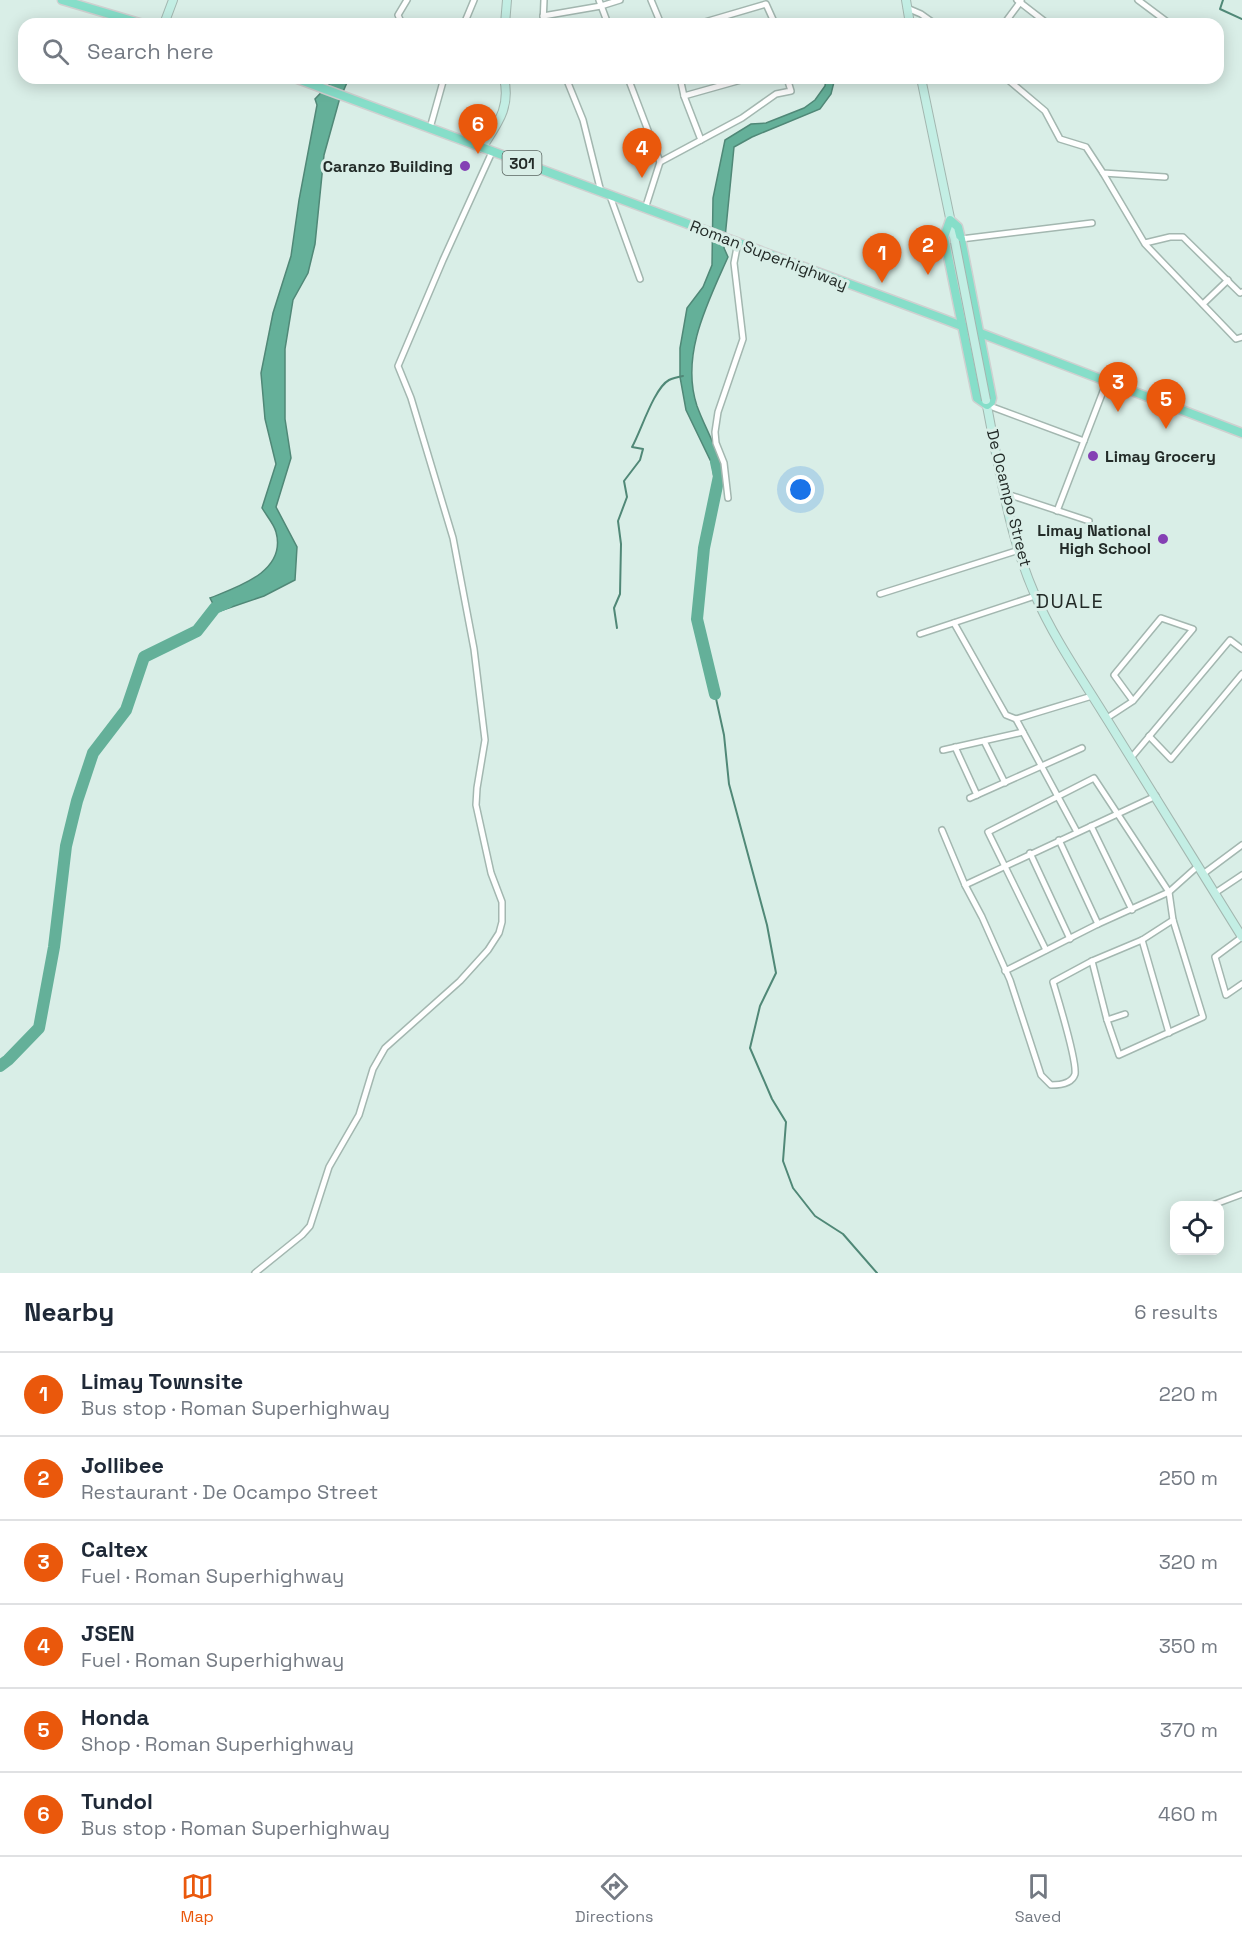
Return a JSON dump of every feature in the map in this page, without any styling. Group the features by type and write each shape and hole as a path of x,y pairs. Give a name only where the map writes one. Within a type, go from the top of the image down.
{"main road":[{"path":"62,0 123,18"},
{"name":"Roman Superhighway","path":"312,84 1242,433"},
{"path":"950,220 956,224 958,241 981,334 992,398 991,402 986,403 977,399 944,237 950,220"}],"street":[{"path":"166,18 173,0"},
{"path":"399,18 398,15 407,0"},
{"path":"466,18 474,0"},
{"path":"506,18 507,0"},
{"path":"544,0 543,16 620,0"},
{"path":"651,0 658,18"},
{"path":"1138,0 1162,18"},
{"path":"1008,18 1020,1 1041,18"},
{"path":"600,3 606,18"},
{"path":"718,18 766,4 772,18"},
{"path":"906,4 927,18"},
{"path":"429,129 442,84"},
{"path":"482,148 506,105 505,84"},
{"path":"568,84 583,120 601,192"},
{"path":"630,84 660,162 645,209"},
{"path":"681,84 701,140"},
{"path":"684,96 727,84"},
{"path":"660,162 742,118 776,94 791,91 789,84"},
{"path":"922,84 950,220"},
{"path":"1013,84 1045,111 1060,139 1086,147 1145,243 1236,339 1242,337"},
{"path":"255,1273 310,1226 329,1167 359,1115 373,1069 385,1048 467,973 488,950 499,933 502,922 502,902 491,873 476,805 484,740 474,649 453,538 411,398 398,366 492,152"},
{"path":"1103,173 1165,177"},
{"path":"610,196 639,279"},
{"path":"958,241 1092,223"},
{"path":"1145,243 1170,237 1184,237 1240,293 1242,292"},
{"name":"De Ocampo Street","path":"958,241 1004,493 1019,550 1035,596 1092,696 1242,937"},
{"path":"728,498 724,463 716,443 715,432 718,412 743,339 735,263 738,242"},
{"path":"1203,304 1228,280"},
{"path":"1057,511 1107,381"},
{"path":"986,403 1084,441"},
{"path":"1004,493 1089,521"},
{"path":"880,594 1019,550"},
{"path":"920,634 1035,596"},
{"path":"1107,718 1133,701 1193,629 1161,618 1114,675 1133,701"},
{"path":"954,623 1006,715 1016,719 1092,696"},
{"path":"1131,758 1230,640 1242,649"},
{"path":"1149,736 1171,759 1242,674"},
{"path":"1016,719 1077,832"},
{"path":"943,750 1023,732"},
{"path":"984,741 1005,783"},
{"path":"955,747 977,795"},
{"path":"970,798 1082,748"},
{"path":"1046,950 988,832 1094,778 1169,892 1173,920 1203,1017 1119,1055 1107,1020 1092,961"},
{"path":"964,885 1156,796"},
{"path":"1091,826 1132,910"},
{"path":"942,830 964,885 982,917 1005,971 1023,1017 1041,1075 1051,1085 1071,1080 1075,1074 1073,1057 1053,982 1092,961 1142,940 1173,920"},
{"path":"1059,840 1098,924"},
{"path":"1203,874 1242,845"},
{"path":"1030,853 1070,939"},
{"path":"1005,971 1098,924 1169,892 1198,866"},
{"path":"1215,893 1242,875"},
{"path":"1242,937 1215,957 1226,995 1242,984"},
{"path":"1142,940 1168,1033"},
{"path":"1107,1020 1125,1014"},
{"path":"1224,1201 1241,1196"}],"shaded area":[{"path":"329,84 346,84 339,101 324,155 315,244 308,273 293,300 285,349 285,419 291,458 276,507 297,547 295,580 264,596 217,612 210,598 257,576 274,558 277,546 275,529 262,508 276,464 265,419 261,373 273,313 291,256 317,105 315,99"},
{"path":"825,84 834,84 831,94 820,109 752,137 734,147 724,248 728,257 705,310 694,348 692,368 697,406 722,469 723,479 714,478 712,464 686,410 680,377 680,348 687,308 703,287 712,265 713,198 725,140 751,124 766,123 804,108 815,100"}],"waterway":[{"path":"1223,0 1220,9 1242,19"},
{"path":"617,628 614,608 620,594 621,544 618,521 627,497 624,481 640,460 643,449 632,447 648,410 663,385 669,380 683,376"},
{"path":"715,694 697,619 704,548 719,476 716,462"},
{"path":"0,1066 39,1028 54,947 66,846 77,801 93,753 126,710 144,657 197,631 215,608 228,602"},
{"path":"715,694 724,735 729,784 767,925 776,973 760,1006 750,1048 772,1099 786,1122 783,1161 793,1188 815,1216 843,1234 877,1273"}],"place":[{"name":"Tundol","path":"478,154"},
{"name":"Caranzo Building","path":"465,166"},
{"name":"JSEN","path":"642,178"},
{"name":"Jollibee","path":"928,275"},
{"name":"Limay Townsite","path":"882,283"},
{"name":"Caltex","path":"1118,412"},
{"name":"Honda","path":"1166,429"},
{"name":"Limay Grocery","path":"1093,456"},
{"name":"Limay National High School","path":"1163,539"}],"district":[{"name":"DUALE","path":"1070,601"}]}
